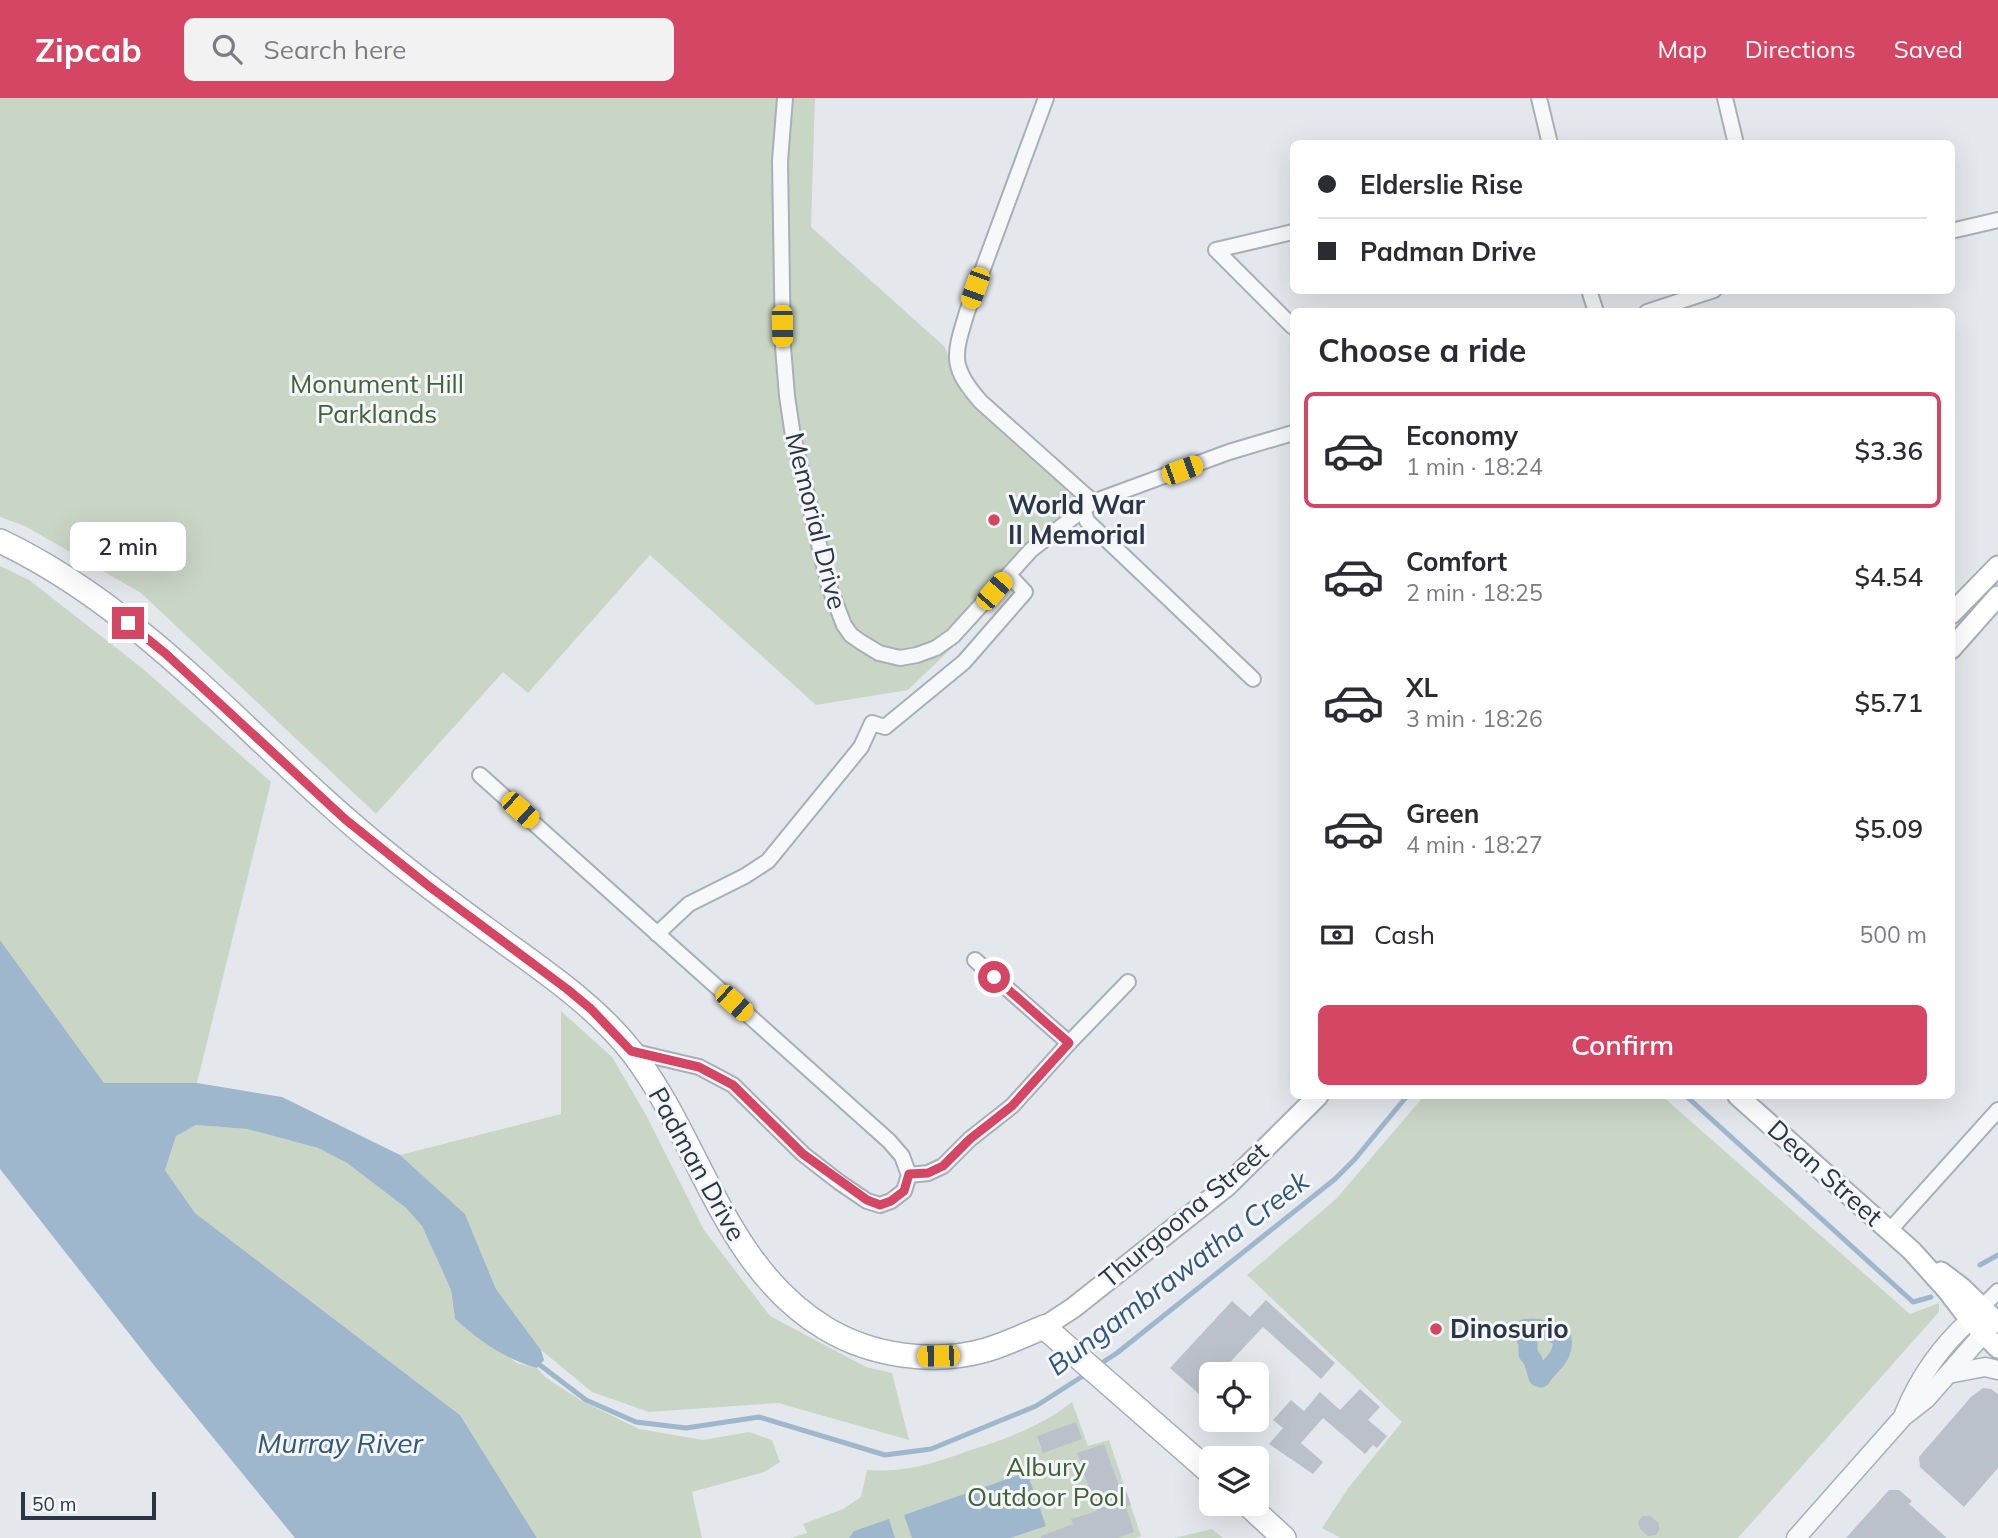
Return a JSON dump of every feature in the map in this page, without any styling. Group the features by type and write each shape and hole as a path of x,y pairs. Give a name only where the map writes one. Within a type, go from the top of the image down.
{"main road":[{"name":"Padman Drive","path":"0,541 52,570 128,623 166,654 346,820 567,989 606,1023 631,1051 674,1118 714,1199 752,1262 774,1289 802,1313 859,1345 892,1354 922,1357 984,1351 1044,1327"},
{"path":"1955,609 1998,566"},
{"path":"1955,644 1998,596"},
{"name":"Thurgoona Street","path":"1044,1327 1073,1308 1227,1186 1315,1099"},
{"name":"Dean Street","path":"1741,1099 1890,1230 1947,1290 1988,1320 1998,1348"},
{"path":"1044,1327 1199,1462"},
{"path":"1260,1516 1284,1538"}],"street":[{"name":"Memorial Drive","path":"785,98 780,161 783,347 787,396 793,436 828,586 851,635 879,653 900,658 936,648 953,636 1045,537 1088,506 1229,452 1290,434"},
{"path":"1046,98 967,312 956,348 957,365 965,383 981,402 1088,506 1087,522 1253,679"},
{"path":"1539,98 1549,140"},
{"path":"1725,98 1735,140"},
{"path":"1955,230 1998,220"},
{"path":"1290,233 1216,250 1290,324"},
{"path":"1659,308 1702,294"},
{"path":"657,934 689,904 745,876 768,861 861,747 872,723 886,727 964,662 1025,592 1009,575"},
{"path":"1955,614 1970,627"},
{"path":"480,775 889,1141 902,1156 909,1174 904,1191 880,1205 867,1200 803,1154 733,1085 699,1067 631,1051"},
{"path":"975,960 1069,1043"},
{"path":"909,1174 928,1173 943,1166 970,1139 1012,1106 1128,982"},
{"path":"1890,1230 1998,1110"},
{"path":"1796,1538 1903,1417 1926,1399 1948,1374 1988,1320 1998,1291"},
{"path":"1903,1417 1914,1387 1932,1360 1954,1335 1988,1320"},
{"path":"1948,1374 1986,1367 1998,1370"}],"green space":[{"name":"Monument Hill Parklands","path":"0,98 815,98 811,227 945,347 962,394 1089,504 1031,542 954,646 908,690 816,705 650,555 528,693 503,672 376,814 141,593 25,526 0,517"},
{"path":"0,566 29,580 142,668 271,782 197,1083 104,1083 0,940"},
{"path":"561,1011 612,1057 645,1113 704,1230 770,1316 866,1367 892,1373 909,1440 778,1403 649,1412 592,1392 541,1350 496,1289 465,1214 400,1155 561,1114"},
{"path":"1421,1099 1665,1099 1910,1314 1939,1303 1939,1312 1738,1538 1341,1538 1322,1528 1349,1487 1402,1422 1247,1275 1336,1199"},
{"path":"196,1125 247,1129 318,1148 347,1163 406,1208 422,1226 451,1290 455,1319 517,1363 537,1368 545,1377 580,1400 639,1429 703,1440 749,1432 772,1440 780,1462 764,1472 692,1492 702,1538 537,1538 460,1415 195,1213 165,1170 176,1135"},
{"name":"Albury Outdoor Pool","path":"1072,1402 1088,1446 1109,1440 1141,1536 791,1538 807,1533 803,1524 843,1509 861,1497 867,1470 922,1466 1025,1430"},
{"path":"1212,1529 1223,1538 1174,1538"}],"water":[{"name":"Murray River","path":"0,940 104,1083 197,1083 282,1097 400,1155 465,1214 496,1289 541,1350 544,1360 537,1368 514,1360 493,1348 455,1319 451,1290 422,1226 406,1208 347,1163 318,1148 247,1129 196,1125 176,1136 165,1170 195,1213 460,1415 537,1538 295,1538 153,1364 0,1169"},
{"path":"1027,1472 1046,1526 1010,1538 912,1538 904,1515"},
{"path":"889,1519 895,1538 849,1538 854,1531"}],"building":[{"path":"1266,1300 1335,1363 1321,1379 1263,1327 1230,1362 1199,1362 1199,1394 1170,1368 1232,1301 1250,1317"},
{"path":"1983,1388 1998,1394 1998,1468 1964,1507 1920,1467 1919,1457 1971,1397"},
{"path":"1360,1389 1380,1407 1368,1420 1387,1436 1377,1448 1373,1445 1365,1454 1323,1418 1301,1443 1323,1462 1313,1474 1269,1444 1283,1428 1273,1420 1291,1400 1304,1411 1320,1392 1340,1410"},
{"path":"1076,1422 1082,1439 1043,1453 1037,1436"},
{"path":"1104,1444 1120,1489 1125,1488 1131,1505 1126,1507 1134,1532 1117,1538 1041,1538 1073,1524 1071,1519 1097,1511 1077,1453"},
{"path":"1889,1490 1899,1490 1912,1501 1909,1504 1947,1538 1846,1538"},
{"path":"1642,1516 1650,1516 1659,1523 1656,1535 1648,1536 1640,1529 1638,1522"}],"waterway":[{"name":"Bungambrawatha Creek","path":"1097,1366 1117,1353 1335,1179 1405,1099"},
{"name":"Bungambrawatha Creek","path":"1689,1099 1913,1302 1931,1297"},
{"path":"1980,1265 1998,1255"},
{"path":"1524,1329 1544,1330 1562,1339 1559,1356 1541,1378 1538,1377 1533,1360 1528,1354 1528,1343 1524,1334"},
{"name":"Bungambrawatha Creek","path":"536,1362 586,1400 636,1422 686,1428 759,1417 885,1455 931,1449 1036,1406 1086,1374"}],"place":[{"name":"World War II Memorial","path":"994,520"},
{"name":"Dinosurio","path":"1436,1329"}],"route":[{"path":"128,623 166,654 346,820 389,856 567,989 613,1030 631,1051 699,1067 733,1085 803,1154 867,1200 880,1205 891,1201 904,1191 909,1174 928,1173 943,1166 970,1139 1012,1106 1069,1043 994,977"}]}
